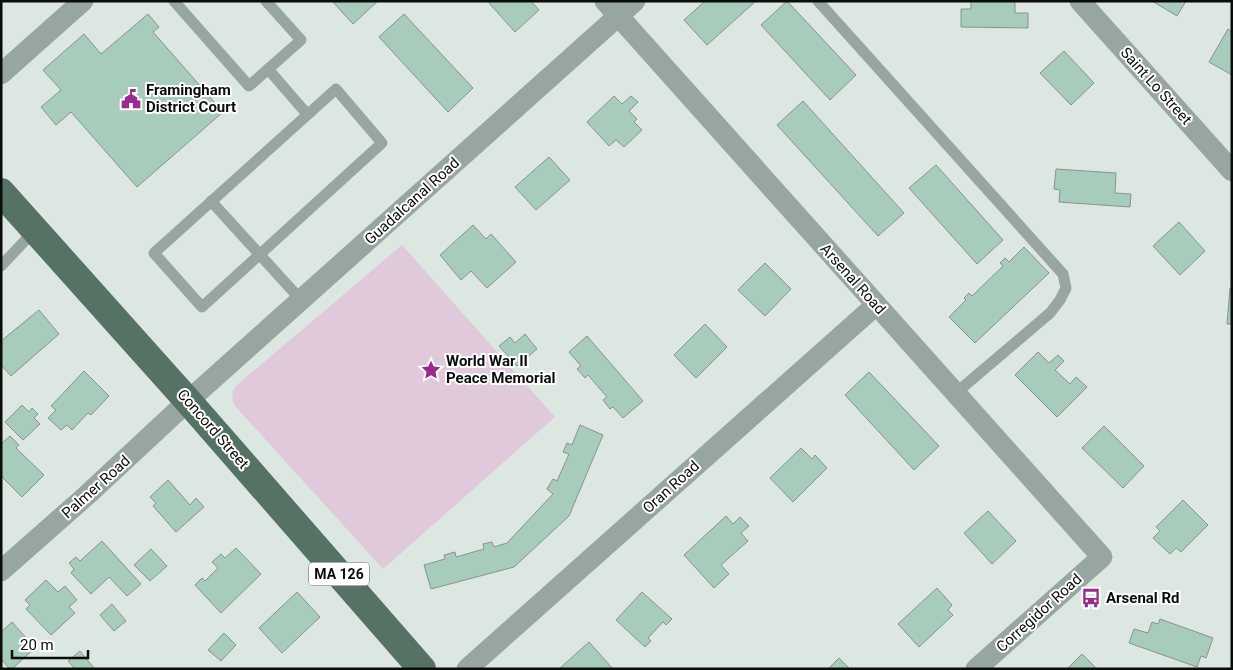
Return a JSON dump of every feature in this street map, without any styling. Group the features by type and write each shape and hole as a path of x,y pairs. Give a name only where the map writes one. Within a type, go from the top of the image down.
{"main road":[{"name":"Concord Street","path":"1,192 188,401 422,669"}],"street":[{"path":"1,74 83,1"},
{"name":"Guadalcanal Road","path":"188,401 301,300 612,9 635,1"},
{"name":"Saint Lo Street","path":"1080,1 1232,171"},
{"name":"Arsenal Road","path":"612,9 1102,557"},
{"name":"Oran Road","path":"466,669 876,305"},
{"name":"Palmer Road","path":"1,571 87,496 188,401"},
{"name":"Corregidor Road","path":"976,669 1102,557"}],"lane":[{"path":"174,1 249,86 301,40 266,1"},
{"path":"818,1 1063,274 1066,288 1050,313 956,393"},
{"path":"268,70 307,114"},
{"path":"336,89 382,143 202,307 154,253 307,114 336,89"},
{"path":"211,201 301,300"},
{"path":"1,266 36,230"}],"shaded area":[{"path":"402,245 555,417 383,569 235,406 232,397 234,389 238,384"}],"building":[{"path":"332,1 378,1 353,24"},
{"path":"490,1 531,1 539,10 515,32 489,3"},
{"path":"705,1 756,1 707,45 684,20"},
{"path":"787,1 856,75 830,100 761,25"},
{"path":"971,1 1015,1 1015,13 1028,13 1028,28 961,27 961,9 971,9"},
{"path":"1152,1 1186,1 1177,16"},
{"name":"Framingham District Court","path":"148,14 159,27 153,32 223,112 137,187 71,112 56,125 41,107 61,90 43,70 84,34 101,54"},
{"path":"404,14 473,88 448,112 379,37"},
{"path":"1228,29 1232,32 1232,75 1209,62"},
{"path":"1064,51 1094,83 1071,105 1040,73"},
{"path":"614,96 622,104 631,96 638,102 629,111 637,119 634,122 642,130 624,147 616,140 609,146 587,122"},
{"path":"803,101 904,213 878,236 777,125"},
{"path":"549,157 570,180 536,210 515,187"},
{"path":"936,165 1003,240 977,264 909,188"},
{"path":"1056,169 1116,173 1115,193 1131,194 1130,207 1059,202 1060,190 1054,189"},
{"path":"1179,222 1205,251 1180,275 1153,246"},
{"path":"473,225 486,239 491,234 516,262 487,288 471,271 461,280 440,255"},
{"path":"1024,247 1049,273 975,343 949,317 966,300 964,298 969,293 972,296 1003,266 1000,263 1005,258 1009,262"},
{"path":"765,263 791,289 765,316 738,290"},
{"path":"1230,288 1232,288 1232,324 1227,324"},
{"path":"39,310 59,334 11,376 1,365 1,341"},
{"path":"705,324 727,347 696,378 674,355"},
{"path":"525,334 537,349 517,366 499,346 510,337 515,343"},
{"path":"587,336 643,401 623,418 613,407 610,409 603,400 607,397 588,375 585,378 577,369 581,366 569,352"},
{"path":"1038,352 1049,363 1058,355 1064,361 1055,370 1070,384 1076,377 1087,387 1057,417 1015,375"},
{"path":"84,371 109,396 91,415 88,413 72,430 67,425 61,430 48,418 56,410 51,406"},
{"path":"869,372 939,446 914,470 845,395"},
{"path":"22,405 29,412 32,408 38,414 34,418 40,424 23,440 5,422"},
{"path":"580,425 603,435 569,516 514,567 431,589 424,565 445,559 444,555 455,552 456,557 484,549 483,544 492,542 494,547 507,543 553,494 547,489 553,479 557,481 569,454 563,452 567,443 572,445"},
{"path":"1104,426 1144,466 1123,488 1082,448"},
{"path":"10,436 19,445 16,448 44,475 22,497 1,476 1,444"},
{"path":"801,448 812,459 815,455 827,468 793,502 770,478"},
{"path":"168,480 190,505 196,498 204,507 176,532 153,506 156,503 150,497"},
{"path":"1183,500 1208,525 1181,552 1176,548 1170,554 1153,538 1160,531 1156,527"},
{"path":"988,511 1016,541 992,564 964,533"},
{"path":"726,516 733,524 740,517 749,526 741,533 748,541 721,565 729,574 714,588 684,555"},
{"path":"102,541 141,584 127,596 109,577 91,594 71,573 74,569 69,563 76,557 80,561"},
{"path":"236,548 261,574 221,613 195,585 202,578 205,581 218,568 212,562 221,554 225,558"},
{"path":"151,549 167,566 150,581 134,565"},
{"path":"46,580 58,592 65,586 77,600 69,607 75,613 51,635 26,609 30,605 25,600"},
{"path":"937,588 952,605 948,610 953,615 919,647 898,624"},
{"path":"297,592 320,617 282,653 259,628"},
{"path":"642,592 672,619 666,625 663,622 648,638 651,641 645,647 616,620"},
{"path":"112,604 126,621 114,631 100,615"},
{"path":"1160,619 1213,638 1206,658 1201,656 1197,667 1129,643 1134,629 1148,633 1152,622 1158,624"},
{"path":"12,622 35,648 10,669 1,659 1,632"},
{"path":"224,633 236,645 221,661 208,650"},
{"path":"589,642 613,669 559,669"},
{"path":"80,651 94,669 75,669 68,661"},
{"path":"1082,654 1097,669 1067,669"},
{"path":"839,658 850,669 828,669"}],"place":[{"name":"Framingham District Court","path":"131,99"},
{"name":"World War II Peace Memorial","path":"431,370"},
{"name":"Arsenal Rd","path":"1091,598"}]}
